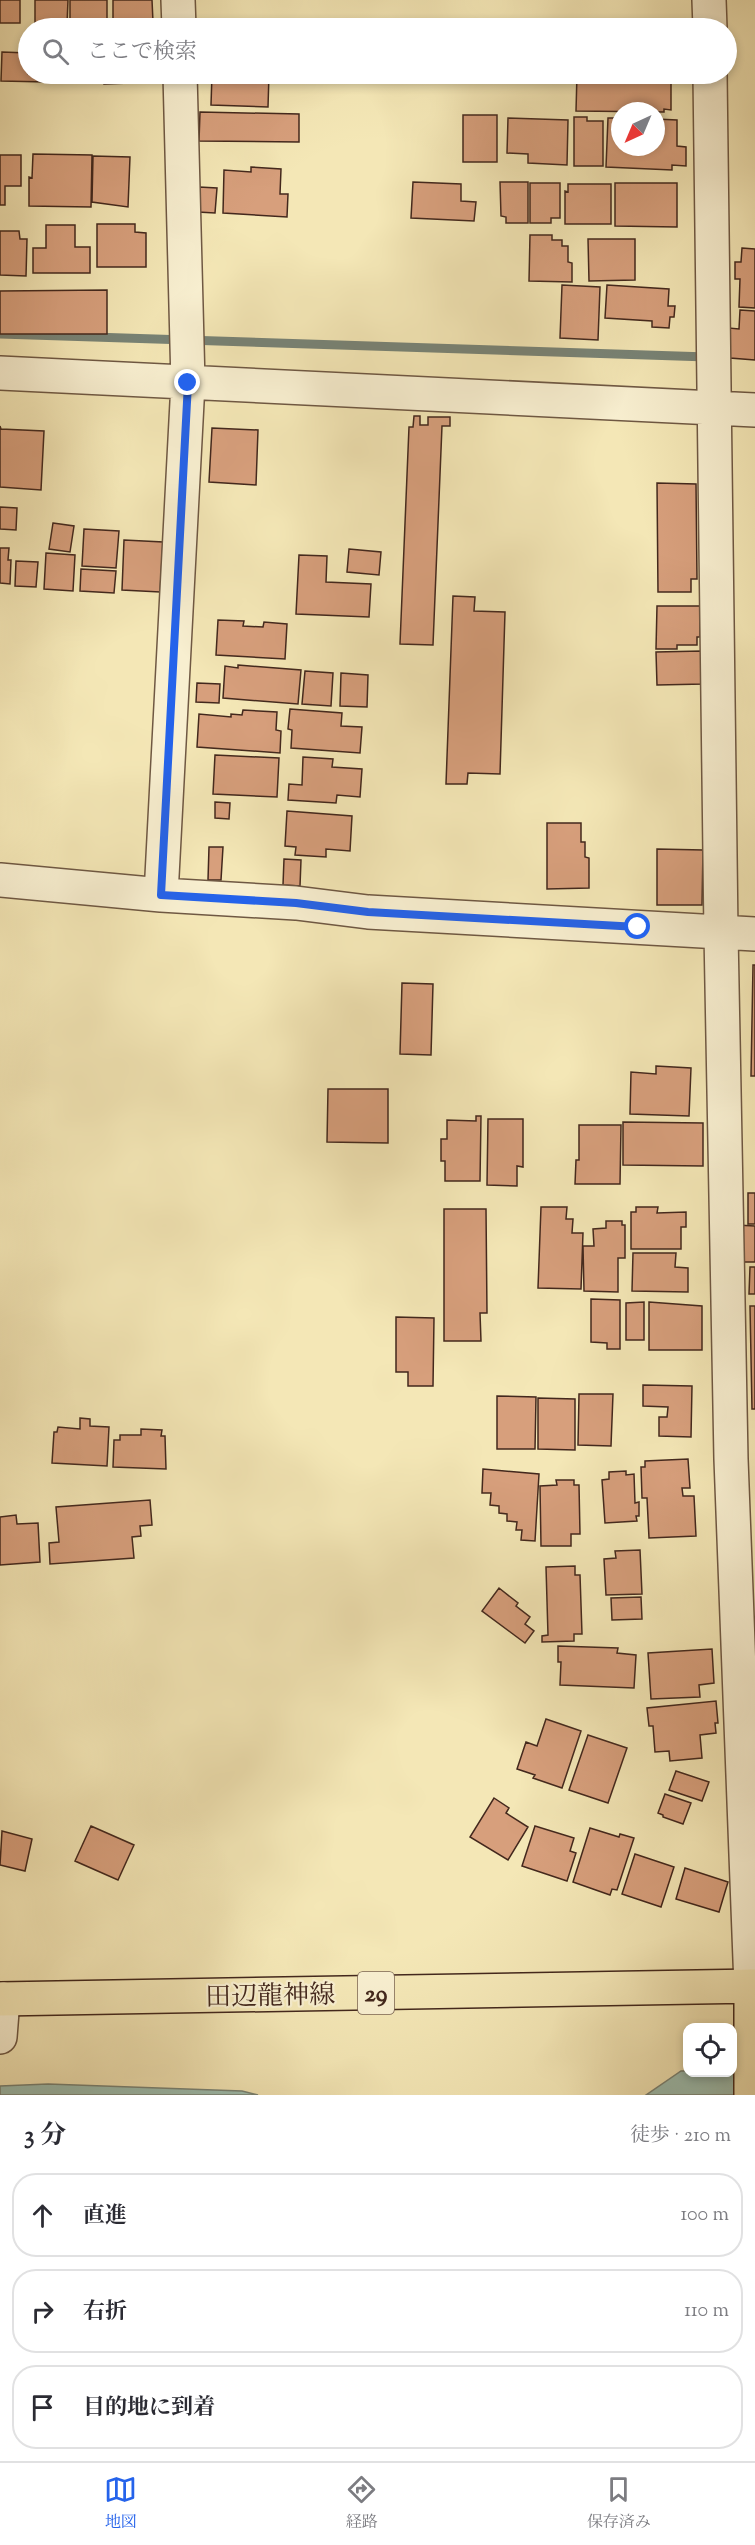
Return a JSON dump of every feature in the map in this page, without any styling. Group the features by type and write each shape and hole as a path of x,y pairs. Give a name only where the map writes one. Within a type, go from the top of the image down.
{"main road":[{"name":"田辺龍神線","path":"1,1999 753,1986"},
{"path":"751,2095 753,1986"}],"street":[{"path":"178,0 179,18"},
{"path":"709,0 710,18"},
{"path":"161,895 188,383 180,84"},
{"path":"710,84 721,933 743,1459 753,1986"},
{"path":"0,374 755,410"},
{"path":"0,880 161,895 296,903 368,912 755,934"},
{"path":"0,2037 1,1999"}],"shaded area":[{"path":"681,2071 683,2071 683,2077 737,2077 737,2071 755,2071 755,2095 646,2095"},
{"path":"48,2084 242,2091 258,2095 0,2095 0,2086"}],"building":[{"path":"0,0 20,0 18,23 0,23"},
{"path":"35,0 68,0 67,18 35,18"},
{"path":"70,0 107,0 107,18 70,18"},
{"path":"113,0 152,0 153,18 113,18"},
{"path":"2,52 18,53 18,81 1,81"},
{"path":"212,84 269,84 268,107 211,105"},
{"path":"577,84 671,84 671,110 665,109 665,102 611,102 611,111 576,111"},
{"path":"200,112 299,114 299,142 199,141"},
{"path":"463,115 497,115 497,162 463,162"},
{"path":"574,117 587,117 587,121 603,121 603,166 574,166"},
{"path":"508,118 568,120 567,165 528,163 528,154 507,153"},
{"path":"608,118 611,118 611,156 665,156 665,119 677,120 677,146 686,147 686,166 672,165 672,170 606,167"},
{"path":"33,154 92,155 91,207 29,206 29,177 32,178"},
{"path":"0,155 21,155 21,186 5,186 5,205 0,205"},
{"path":"93,156 130,157 128,207 92,202"},
{"path":"251,167 281,169 280,194 288,194 287,217 223,213 224,170 251,172"},
{"path":"413,182 461,184 461,201 476,202 474,221 411,218"},
{"path":"500,182 528,182 528,223 506,223 506,217 501,216"},
{"path":"530,183 560,183 560,218 551,218 551,223 530,223"},
{"path":"615,183 677,183 677,227 615,226"},
{"path":"568,184 611,184 611,224 565,224 565,191 568,192"},
{"path":"199,187 217,188 215,213 198,212"},
{"path":"97,224 135,224 135,232 146,233 146,267 97,267"},
{"path":"46,225 75,225 75,247 90,247 90,273 33,273 33,248 46,248"},
{"path":"0,231 19,231 20,239 27,239 26,276 0,275"},
{"path":"530,235 552,235 552,240 562,240 562,246 568,246 568,262 572,263 572,282 529,281"},
{"path":"588,239 635,239 635,280 589,281"},
{"path":"742,248 755,249 755,308 739,307 740,279 735,279 735,262 741,262"},
{"path":"562,285 600,287 598,340 560,338"},
{"path":"607,285 669,289 668,306 675,306 674,317 670,317 669,328 652,327 652,321 605,318"},
{"path":"107,290 107,334 0,334 0,291"},
{"path":"740,310 755,311 755,360 730,358 729,328 739,329"},
{"path":"414,416 420,416 420,425 428,425 428,417 450,417 450,426 442,426 433,645 400,644 409,427 413,427"},
{"path":"0,426 1,429 44,431 41,490 0,487"},
{"path":"212,428 258,430 256,485 209,482"},
{"path":"657,483 696,484 697,579 691,579 691,592 658,592"},
{"path":"0,507 17,508 16,530 0,529"},
{"path":"53,523 74,526 70,552 49,549"},
{"path":"84,529 119,531 116,568 82,566"},
{"path":"124,540 163,542 160,592 122,590"},
{"path":"0,548 9,548 10,584 0,583"},
{"path":"349,549 381,552 379,575 347,572"},
{"path":"46,553 75,555 73,591 44,589"},
{"path":"299,555 327,556 326,582 371,584 369,617 296,614"},
{"path":"16,561 38,562 36,587 15,586"},
{"path":"81,569 116,571 114,593 80,591"},
{"path":"453,596 475,597 474,611 505,612 500,774 468,773 467,784 446,784"},
{"path":"657,606 700,606 700,637 697,637 697,645 677,645 677,649 656,649"},
{"path":"218,620 244,621 243,626 263,627 264,622 287,624 285,659 216,655"},
{"path":"702,651 704,684 657,685 656,652"},
{"path":"238,665 301,670 298,704 223,698 225,666 238,668"},
{"path":"305,671 333,673 331,706 302,704"},
{"path":"341,673 368,675 367,707 340,706"},
{"path":"197,683 220,684 219,703 196,702"},
{"path":"290,709 342,713 341,726 362,727 360,753 291,748 292,730 288,729"},
{"path":"243,710 277,712 276,730 281,731 280,753 197,747 199,714 231,717 231,714 242,715"},
{"path":"215,755 279,758 277,797 213,794"},
{"path":"303,757 333,759 332,767 362,769 360,797 337,795 336,803 288,800 289,784 302,785"},
{"path":"215,802 230,803 229,819 215,818"},
{"path":"287,811 352,816 350,851 326,849 326,857 295,855 296,847 285,846"},
{"path":"547,823 581,823 581,842 585,842 585,857 589,858 589,888 547,889"},
{"path":"209,847 223,847 221,880 208,880"},
{"path":"657,849 703,850 702,905 657,905"},
{"path":"284,859 301,860 300,886 283,885"},
{"path":"753,965 755,965 755,1076 751,1076"},
{"path":"402,983 433,984 431,1055 400,1054"},
{"path":"656,1066 691,1068 689,1116 630,1114 631,1072 656,1074"},
{"path":"328,1089 388,1089 388,1143 327,1142"},
{"path":"476,1116 481,1116 480,1181 445,1181 445,1161 441,1161 441,1139 447,1139 447,1120 476,1121"},
{"path":"488,1119 523,1119 523,1167 517,1166 517,1186 487,1185"},
{"path":"623,1122 703,1123 703,1166 623,1165"},
{"path":"579,1125 621,1125 620,1184 575,1184 576,1160 579,1160"},
{"path":"748,1193 755,1193 755,1224 748,1224"},
{"path":"541,1207 567,1207 566,1219 573,1219 572,1233 583,1233 581,1289 538,1288"},
{"path":"636,1207 658,1207 657,1213 686,1212 686,1227 681,1227 681,1249 631,1249 631,1212 636,1212"},
{"path":"444,1209 486,1209 487,1313 480,1313 481,1341 444,1341"},
{"path":"606,1221 622,1221 622,1225 625,1225 625,1258 618,1258 618,1292 584,1291 583,1246 594,1246 593,1229 606,1228"},
{"path":"736,1225 755,1226 755,1262 737,1262"},
{"path":"633,1253 676,1253 675,1267 688,1268 688,1292 632,1291"},
{"path":"750,1267 755,1267 755,1294 749,1294"},
{"path":"591,1299 620,1300 620,1349 607,1349 607,1343 591,1342"},
{"path":"644,1302 644,1340 626,1340 626,1303"},
{"path":"649,1302 702,1306 702,1350 649,1350"},
{"path":"750,1306 755,1306 755,1409 752,1409"},
{"path":"396,1317 434,1318 433,1386 408,1386 408,1372 396,1372"},
{"path":"643,1385 692,1386 691,1437 659,1436 659,1417 667,1417 668,1407 643,1406"},
{"path":"579,1394 613,1394 611,1446 578,1445"},
{"path":"497,1396 536,1397 535,1449 497,1449"},
{"path":"538,1398 575,1399 575,1450 538,1449"},
{"path":"80,1418 90,1419 90,1426 109,1427 107,1466 52,1463 54,1432 57,1432 58,1427 80,1429"},
{"path":"141,1429 162,1430 161,1436 165,1436 166,1469 113,1467 114,1440 120,1440 120,1435 141,1435"},
{"path":"688,1459 690,1488 682,1488 683,1496 694,1496 696,1536 649,1538 647,1498 642,1498 641,1467 645,1467 645,1461"},
{"path":"483,1469 539,1474 535,1541 521,1540 522,1530 516,1530 517,1522 507,1521 507,1514 499,1513 499,1506 490,1505 491,1493 482,1493"},
{"path":"626,1471 626,1475 634,1474 635,1503 639,1502 637,1521 605,1523 602,1480 609,1479 609,1472"},
{"path":"556,1480 574,1480 574,1485 579,1485 580,1534 571,1534 571,1546 541,1546 540,1486 557,1485"},
{"path":"150,1500 152,1525 140,1526 141,1536 132,1537 134,1558 50,1564 49,1543 59,1542 56,1507"},
{"path":"16,1515 17,1524 38,1523 40,1562 0,1565 0,1517"},
{"path":"640,1550 642,1594 606,1595 604,1559 616,1558 615,1551"},
{"path":"575,1566 575,1575 580,1575 582,1634 574,1634 574,1641 542,1642 542,1636 548,1635 546,1567"},
{"path":"499,1588 518,1603 516,1606 530,1617 525,1624 534,1631 525,1643 482,1611"},
{"path":"641,1597 642,1619 612,1620 611,1598"},
{"path":"558,1646 618,1648 617,1653 636,1655 634,1688 560,1685 561,1662 558,1662"},
{"path":"712,1649 714,1683 699,1685 700,1697 651,1699 648,1653"},
{"path":"716,1701 718,1723 715,1723 716,1733 700,1735 702,1758 670,1761 669,1751 655,1752 653,1726 649,1726 647,1708"},
{"path":"546,1719 581,1731 562,1788 533,1778 535,1775 517,1769 526,1742 537,1746"},
{"path":"588,1735 627,1748 608,1803 569,1790"},
{"path":"676,1771 709,1782 702,1801 669,1790"},
{"path":"665,1794 691,1803 683,1824 658,1813"},
{"path":"494,1798 509,1808 506,1813 528,1827 508,1860 470,1837"},
{"path":"91,1826 134,1845 118,1880 75,1861"},
{"path":"535,1826 574,1838 570,1851 576,1853 567,1881 522,1866"},
{"path":"590,1828 619,1837 620,1834 634,1838 617,1890 612,1889 610,1895 573,1882"},
{"path":"2,1831 32,1839 25,1871 0,1865"},
{"path":"635,1854 674,1867 661,1907 622,1894"},
{"path":"685,1868 728,1882 719,1912 676,1899"}],"waterway":[{"path":"0,334 708,357"}],"route":[{"path":"188,383 161,895 296,903 368,912 638,927"}]}
